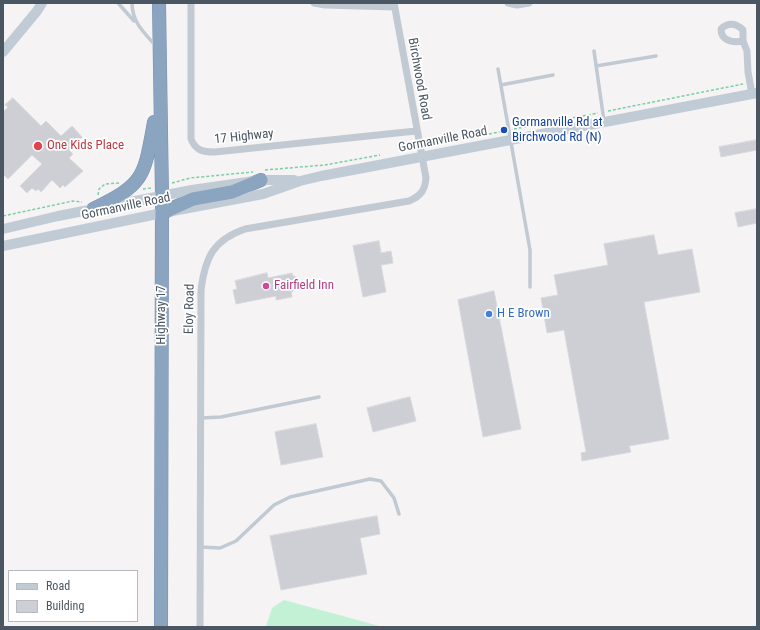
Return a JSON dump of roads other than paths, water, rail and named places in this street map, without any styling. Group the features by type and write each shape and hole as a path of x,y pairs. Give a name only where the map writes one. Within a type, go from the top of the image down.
{"highway":[{"name":"Highway 17","path":"159,3 159,92 162,191 161,627"},
{"path":"93,203 119,196 134,186 145,167 159,92"},
{"path":"162,213 193,200 232,192 259,174"}],"main road":[{"path":"3,52 42,3"},
{"name":"Gormanville Road","path":"3,246 263,194 300,181 422,158 511,135 604,122 754,94"},
{"name":"Gormanville Road","path":"3,229 77,212 93,203 162,191 192,190 259,174 300,181"}],"street":[{"name":"17 Highway","path":"191,3 191,139 196,148 200,151 215,152 416,131"},
{"path":"314,3 324,5 394,5"},
{"path":"508,3 517,5 529,3"},
{"name":"Birchwood Road","path":"394,5 422,158"},
{"path":"743,41 747,51 749,83 754,94"},
{"name":"Eloy Road","path":"200,627 202,284 208,258 219,243 230,235 245,229 409,201 417,197 426,186 422,158"}],"lane":[{"path":"118,3 159,50"},
{"path":"132,3 132,12 138,25"},
{"path":"594,51 604,122"},
{"path":"596,66 656,56"},
{"path":"498,68 511,135 530,250 530,287"},
{"path":"501,85 553,76"},
{"path":"201,418 221,417 319,397"},
{"path":"201,546 220,548 236,541 274,505 290,497 370,479 381,481 394,498 399,514"}],"place":[{"name":"Gormanville Rd at Birchwood Rd (N)","path":"504,130"},
{"name":"One Kids Place","path":"38,146"},
{"name":"Fairfield Inn","path":"266,286"},
{"name":"H E Brown","path":"489,314"}]}
